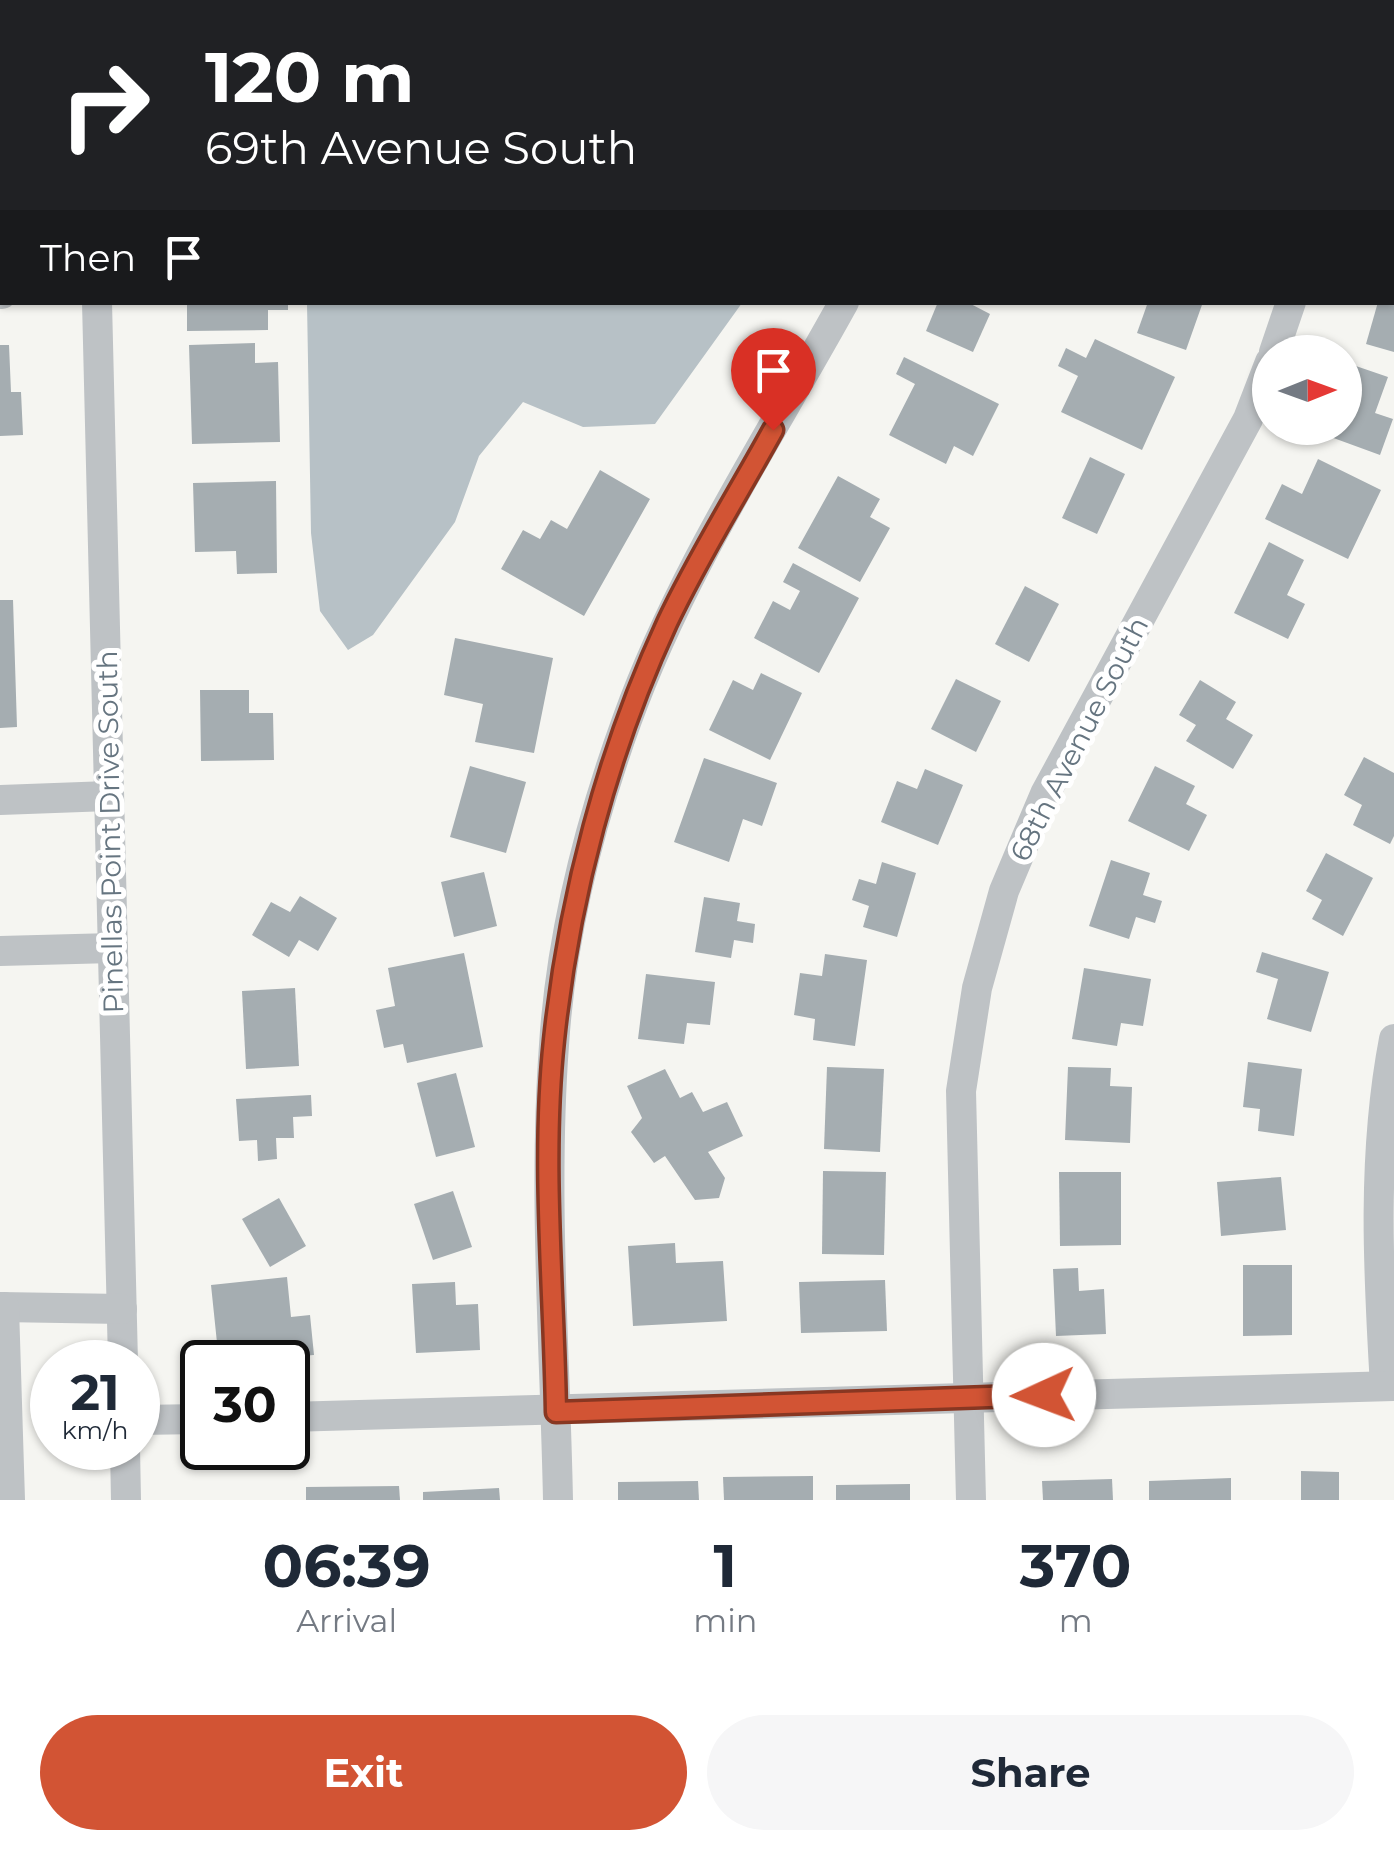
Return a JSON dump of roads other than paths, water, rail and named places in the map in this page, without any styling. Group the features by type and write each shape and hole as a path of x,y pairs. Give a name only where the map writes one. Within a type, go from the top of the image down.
{"street":[{"name":"Pinellas Point Drive South","path":"97,305 123,1340"},
{"path":"558,1500 550,1152 554,1043 570,926 627,720 668,622 842,305"},
{"path":"1280,335 1290,305"},
{"name":"68th Avenue South","path":"971,1500 961,1091 977,988 1004,891 1045,794 1252,409"},
{"path":"0,800 109,796"},
{"path":"0,952 113,948"},
{"path":"310,1417 1389,1386 1378,1266 1380,1112 1394,1039"},
{"path":"10,1500 2,1307 122,1309"},
{"path":"125,1470 126,1500"}]}
